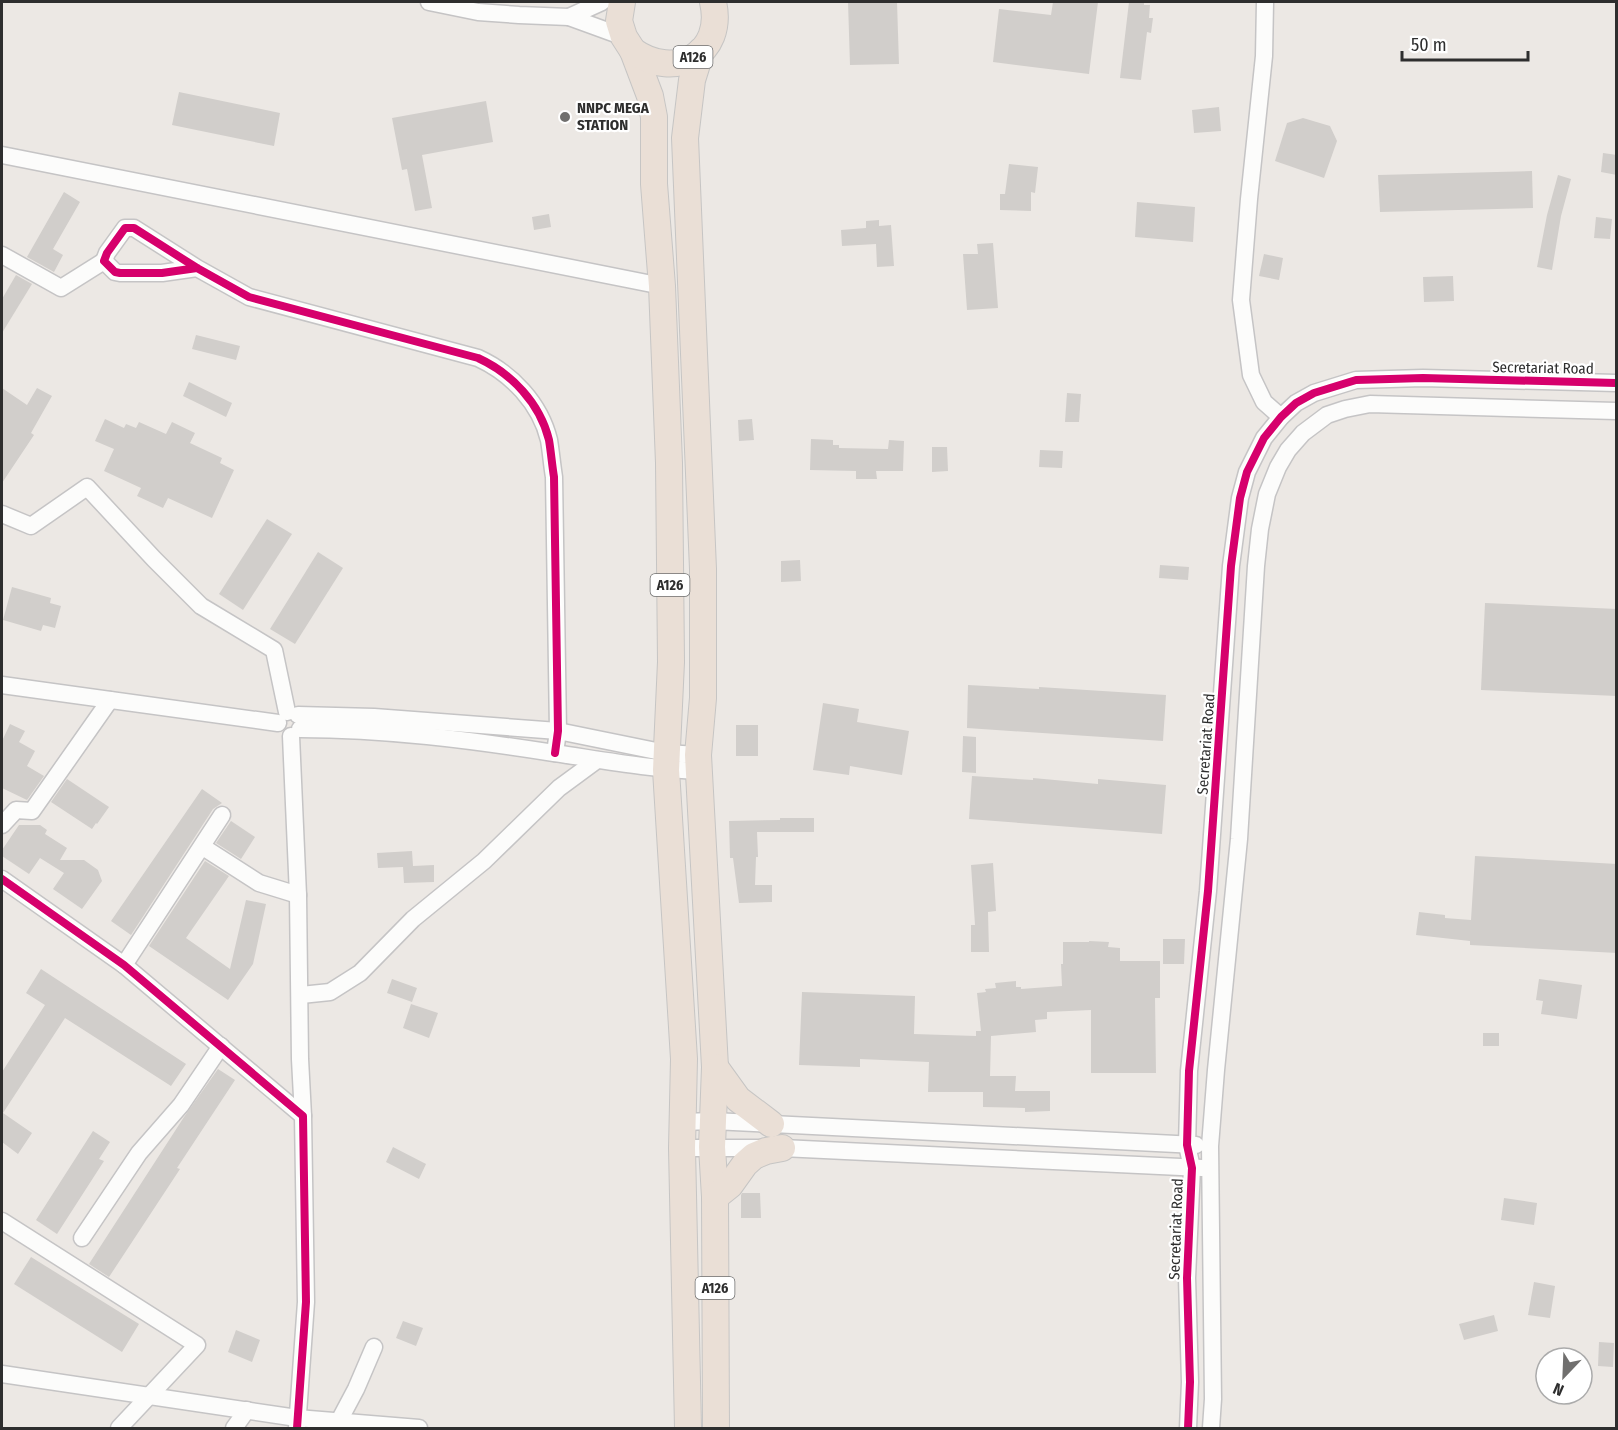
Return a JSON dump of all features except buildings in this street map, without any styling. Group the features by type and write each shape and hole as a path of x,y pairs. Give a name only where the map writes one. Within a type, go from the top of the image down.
{"highway":[{"name":"A126","path":"621,2 619,21 650,96 654,117 654,184 662,286 669,463 671,662 666,761 684,1059 682,1148 688,1428"},
{"name":"A126","path":"628,44 645,60 660,64 675,64 689,60 710,40 716,14 713,2"},
{"name":"A126","path":"701,51 692,80 685,138 703,569 703,698 698,763 715,1067 712,1147 715,1197 716,1428"},
{"path":"715,1067 738,1100 771,1124"},
{"path":"715,1197 730,1185 745,1164 754,1156 765,1150 782,1148"}],"street":[{"path":"429,2 569,17 628,44"},
{"path":"569,17 602,2"},
{"path":"1265,2 1264,56 1241,300 1251,375 1264,402 1281,417"},
{"path":"2,155 662,286"},
{"path":"2,255 61,288 104,261 125,228 134,228 197,268 249,297 478,358 496,367 527,395 539,416 548,438 554,477 558,731 555,753"},
{"path":"104,261 115,272 120,273 162,273 197,268"},
{"name":"Secretariat Road","path":"1188,1428 1190,1382 1187,1278 1192,1168 1187,1145 1189,1071 1208,891 1234,534 1247,472 1255,454 1281,417 1296,403 1314,393 1356,380 1423,378 1617,383"},
{"path":"1211,1428 1213,1398 1210,1146 1239,839 1256,566 1267,494 1288,450 1303,433 1317,421 1345,409 1370,404 1617,411"},
{"path":"2,514 32,526 87,487 154,560 201,606 274,650 291,723 301,995 300,1059 306,1302 297,1423"},
{"path":"2,685 291,723 399,733 597,760 698,763"},
{"path":"2,825 16,810 32,811 110,700"},
{"path":"291,723 374,717 558,731 666,761"},
{"path":"301,995 330,992 360,973 413,919 484,861 559,788 597,760"},
{"path":"124,965 222,815"},
{"path":"203,847 259,883 298,895"},
{"path":"2,879 124,965 303,1116"},
{"path":"82,1238 139,1153 181,1105 221,1046"},
{"path":"682,1122 714,1121 1210,1146"},
{"name":"Secretariat Road","path":"682,1148 782,1148 1210,1168"},
{"path":"2,1221 197,1345 119,1428"},
{"path":"339,1421 374,1347"},
{"path":"2,1374 247,1410 297,1423 339,1421 419,1428"},
{"path":"234,1428 247,1410"}],"cycle path":[{"path":"197,268 162,273 120,273 115,272 104,261 125,228 134,228 197,268 249,297 478,358 513,381 531,402 545,426 554,477 558,731 555,753"},
{"path":"1188,1428 1190,1382 1187,1278 1192,1168 1187,1145 1189,1071 1208,891 1231,566 1240,498 1247,472 1264,438 1296,403 1314,393 1356,380 1423,378 1616,383"},
{"path":"2,879 124,965 303,1116 306,1302 297,1428"}],"place":[{"name":"NNPC MEGA STATION","path":"565,117"}]}
